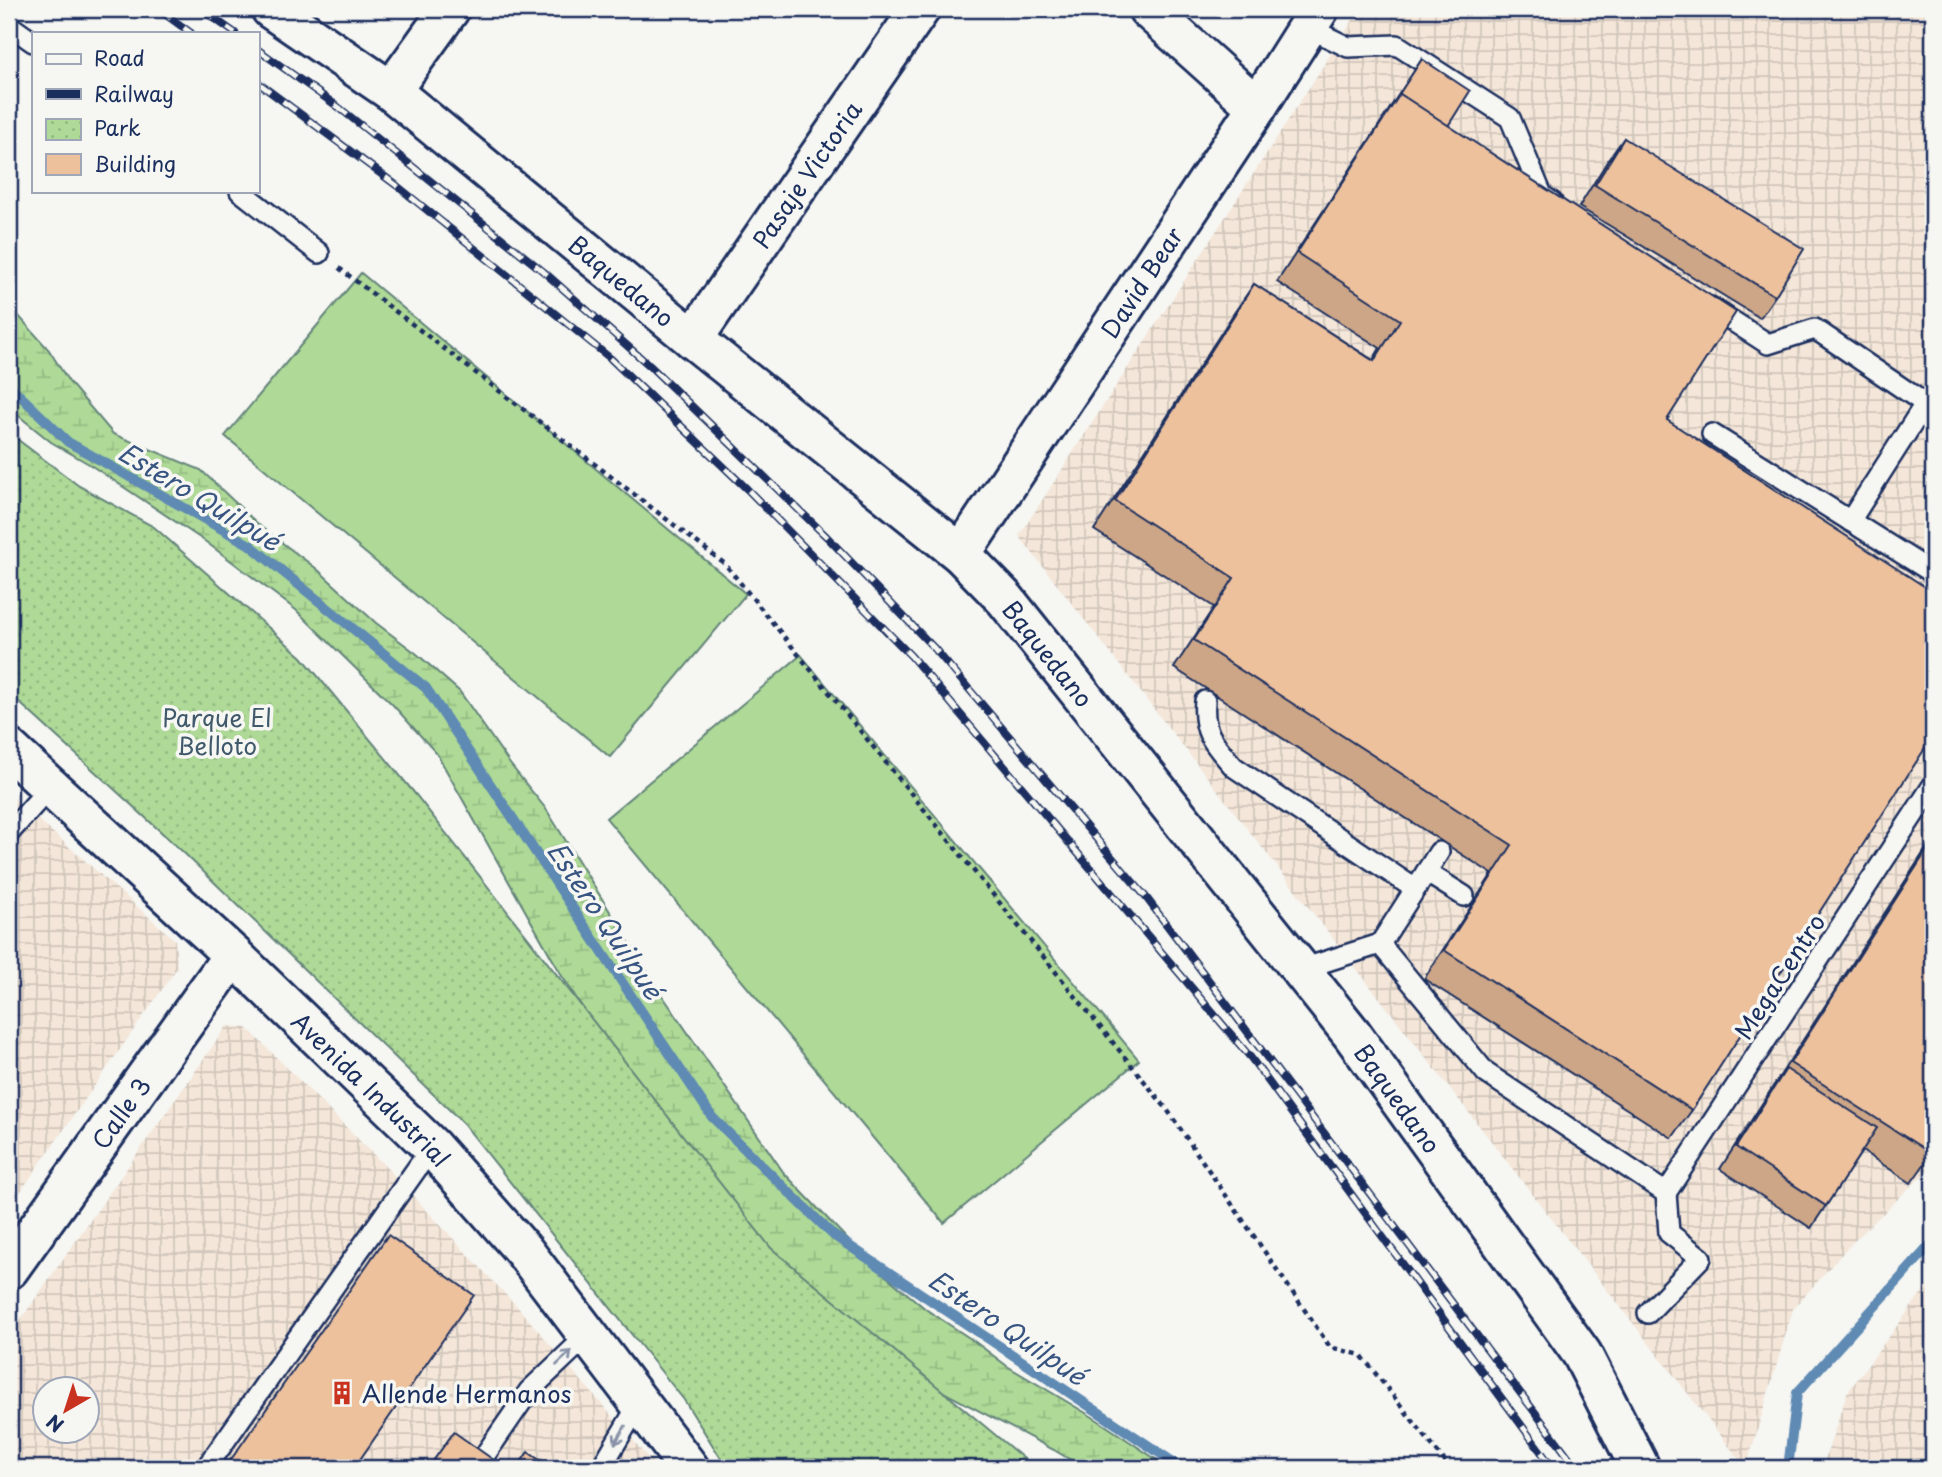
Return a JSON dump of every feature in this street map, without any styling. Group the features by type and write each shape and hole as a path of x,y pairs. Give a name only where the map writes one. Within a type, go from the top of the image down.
{"street":[{"name":"Baquedano","path":"271,9 391,92 693,340 961,554 1005,599 1360,1045 1582,1354 1640,1468"},
{"path":"391,92 450,9"},
{"name":"Pasaje Victoria","path":"693,340 920,9"},
{"path":"1148,9 1257,107"},
{"name":"David Bear","path":"961,554 1313,18"},
{"name":"Avenida Industrial","path":"9,749 233,955 432,1147 524,1251 690,1468"},
{"name":"Calle 3","path":"9,1269 233,955"}],"lane":[{"path":"1313,18 1348,47 1397,45 1510,118 1542,195 1564,210"},
{"path":"9,25 32,41"},
{"path":"241,192 319,253"},
{"path":"1700,299 1768,344 1815,329 1929,407 1850,521"},
{"path":"1712,434 1933,573"},
{"path":"1206,701 1203,720 1213,743 1234,767 1415,889"},
{"name":"MegaCentro","path":"1666,1193 1933,785"},
{"path":"9,832 50,787"},
{"path":"1302,969 1380,944 1439,852"},
{"path":"1426,872 1464,896"},
{"path":"1380,944 1486,1073 1666,1193 1669,1233 1701,1258 1648,1313"},
{"path":"206,1468 432,1147"},
{"path":"475,1468 529,1391 589,1334"},
{"path":"601,1468 640,1402"}],"path":[{"path":"319,253 725,564 1166,1108 1330,1347 1361,1354 1450,1468"}],"shaded area":[{"path":"1360,9 1933,9 1933,1165 1848,1247 1793,1309 1746,1468 1019,536"},
{"path":"9,794 175,940 177,968 9,1208"},
{"path":"227,1026 247,1028 383,1164 522,1312 657,1468 9,1468 9,1336"},
{"path":"1933,1278 1933,1468 1822,1468 1847,1393"}],"green space":[{"path":"361,273 746,594 610,757 225,436"},
{"path":"9,305 49,350 69,382 113,434 201,470 261,527 317,569 376,623 460,692 510,764 546,809 662,995 784,1173 869,1262 927,1310 1007,1366 1096,1419 1169,1468 1084,1468 905,1372 821,1309 645,1104 562,976 437,754 393,705 296,610 206,542 89,464 51,442 9,408"},
{"name":"Parque El Belloto","path":"9,433 79,486 154,527 302,657 416,795 771,1248 1035,1468 727,1468 684,1400 463,1123 183,852 9,693"},
{"path":"801,655 1139,1060 944,1223 606,818"}],"building":[{"path":"1422,59 1470,91 1448,126 1400,94 1390,108"},
{"path":"1400,94 1736,312 1667,420 1933,592 1933,736 1692,1110 1444,950 1512,845 1194,640 1234,578 1115,501 1254,284 1374,361 1400,320 1297,253"},
{"path":"1624,138 1804,249 1775,296 1595,185"},
{"path":"1933,841 1933,1152 1932,1154 1790,1063"},
{"path":"1786,1069 1877,1128 1826,1206 1736,1147"},
{"name":"Allende Hermanos","path":"388,1235 474,1295 354,1468 225,1468"},
{"path":"454,1432 505,1468 428,1468"},
{"path":"528,1452 551,1468 517,1468"}],"waterway":[{"name":"Estero Quilpué","path":"9,385 68,442 250,545 426,688 712,1117 833,1235 1182,1468"},
{"path":"1788,1468 1797,1393 1933,1242"}],"railway":[{"path":"158,9 190,32"},
{"path":"201,9 234,32"},
{"path":"259,50 337,106 544,272 650,366 827,537 934,648 1145,896 1577,1468"},
{"path":"259,83 396,185 610,358 747,489 911,656 1251,1058 1553,1468"}],"place":[{"name":"Allende Hermanos","path":"342,1393"}]}
